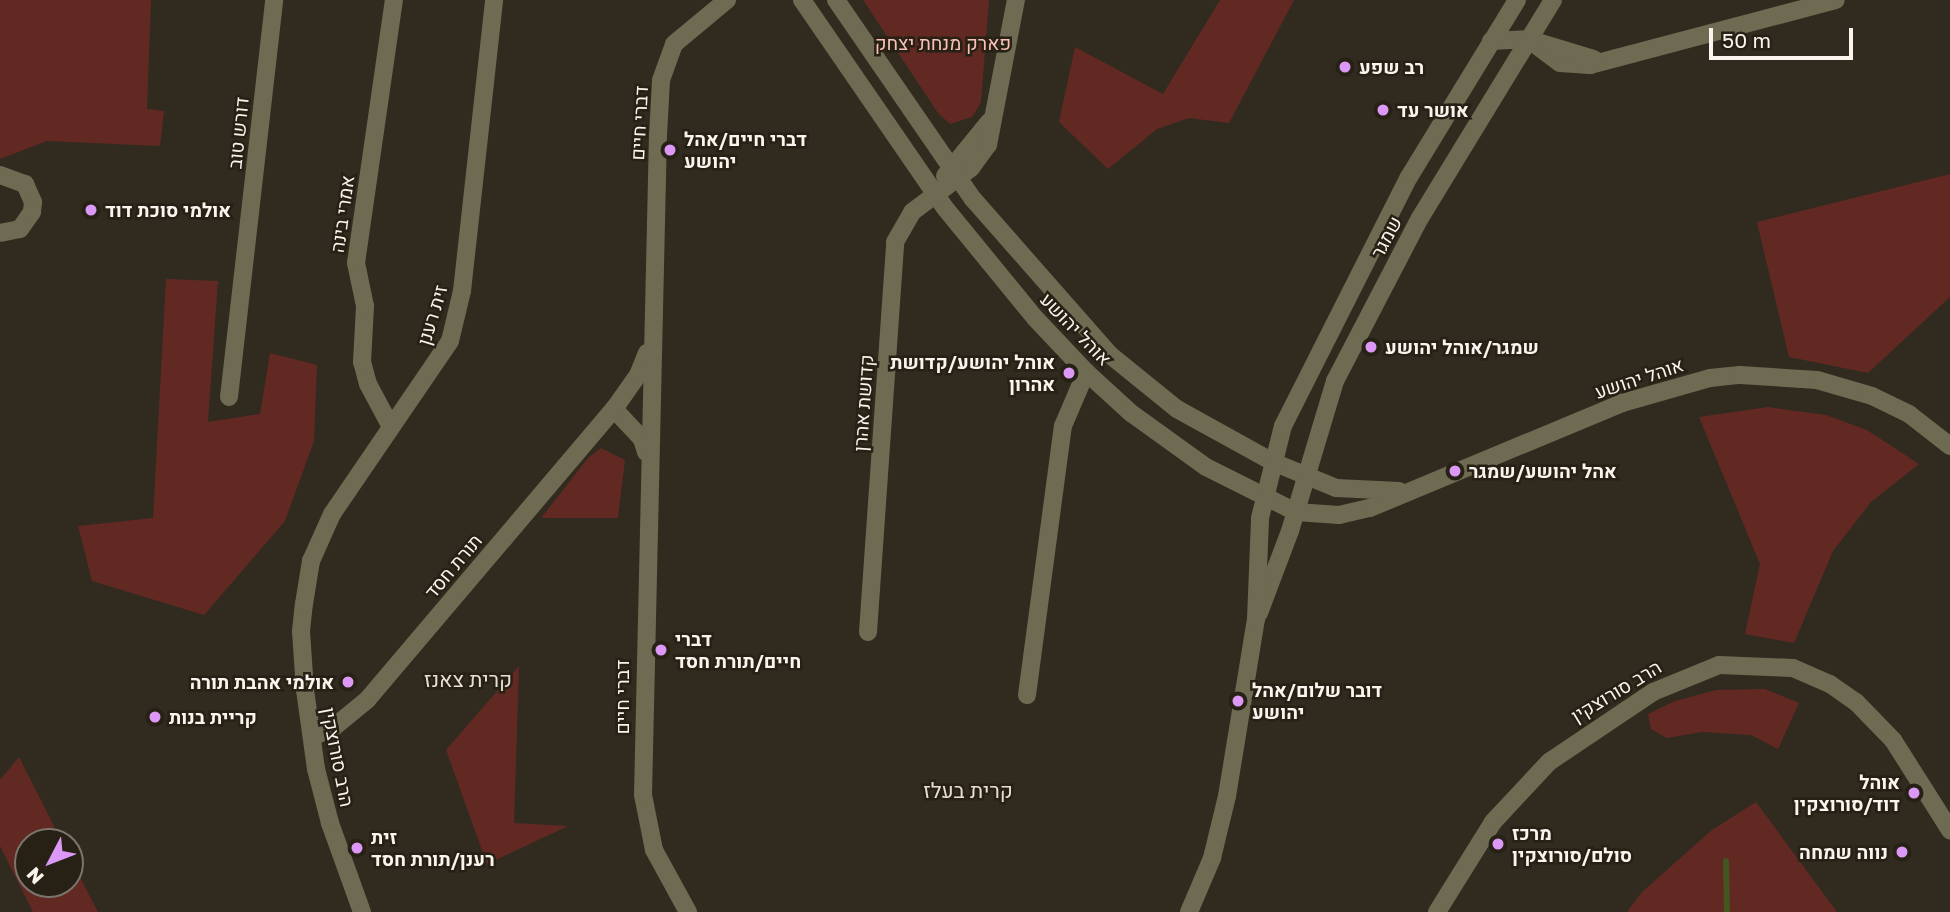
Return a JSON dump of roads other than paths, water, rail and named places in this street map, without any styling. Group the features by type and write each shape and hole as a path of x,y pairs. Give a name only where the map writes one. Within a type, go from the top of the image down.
{"street":[{"name":"דורש טוב","path":"229,397 274,0"},
{"name":"אמרי בינה","path":"391,427 368,384 362,362 365,306 356,263 394,0"},
{"name":"זית רענן","path":"304,604 311,561 332,514 438,363 457,317 494,0"},
{"name":"דברי חיים","path":"688,912 666,879 645,814 648,473 653,318 665,63 686,32 727,0"},
{"name":"אוהל יהושע","path":"836,0 954,173 1009,246 1109,354 1177,409 1305,477 1358,492 1401,491 1429,484"},
{"name":"קדושת אהרן","path":"868,632 895,242 904,221 954,173 997,108 1016,0"},
{"name":"שמגר","path":"1256,620 1263,498 1292,403 1367,256 1517,0"},
{"name":"שמגר","path":"1256,620 1296,512 1335,382 1420,218 1553,0"},
{"path":"1491,41 1528,39 1560,63 1575,66 1611,61 1836,0"},
{"name":"אוהל יהושע","path":"802,3 935,194 986,261 1086,372 1168,441 1263,498 1296,512 1326,516 1353,512 1429,484 1622,403 1710,379 1773,375 1818,380 1872,396 1909,414 1950,446"},
{"path":"0,175 25,184 33,202 27,222 1,233"},
{"name":"דברי חיים","path":"648,473 642,439 614,409 638,375 653,318"},
{"path":"1027,695 1063,426 1086,372"},
{"name":"תורת חסד","path":"312,737 334,727 367,700 614,409"},
{"name":"הרב סורוצקין","path":"304,604 300,631 312,737 330,823 362,912"},
{"path":"1189,912 1220,827 1256,620"},
{"name":"הרב סורוצקין","path":"1437,912 1493,822 1549,762 1653,692 1719,665 1756,663 1793,668 1830,684 1856,702 1893,740 1950,830"}],"waterway":[{"path":"1726,861 1727,912"}],"place":[{"name":"רב שפע","path":"1345,67"},
{"name":"אושר עד","path":"1383,110"},
{"name":"דברי חיים/אהל יהושע","path":"670,150"},
{"name":"אולמי סוכת דוד","path":"91,210"},
{"name":"שמגר/אוהל יהושע","path":"1371,347"},
{"name":"אוהל יהושע/קדושת אהרון","path":"1069,373"},
{"name":"אהל יהושע/שמגר","path":"1455,471"},
{"name":"דברי חיים/תורת חסד","path":"661,650"},
{"name":"אולמי אהבת תורה","path":"348,682"},
{"name":"דובר שלום/אהל יהושע","path":"1238,701"},
{"name":"קריית בנות","path":"155,717"},
{"name":"אוהל דוד/סורוצקין","path":"1914,793"},
{"name":"מרכז סולם/סורוצקין","path":"1498,844"},
{"name":"זית רענן/תורת חסד","path":"357,848"},
{"name":"נווה שמחה","path":"1902,852"}],"district":[{"name":"קרית צאנז","path":"468,679"},
{"name":"קרית בעלז","path":"968,790"}],"park label":[{"name":"פארק מנחת יצחק","path":"943,43"}]}
